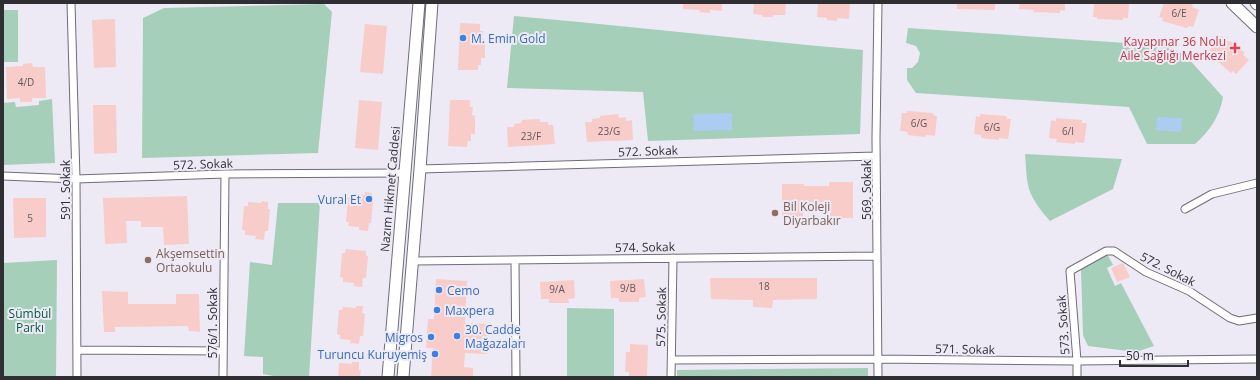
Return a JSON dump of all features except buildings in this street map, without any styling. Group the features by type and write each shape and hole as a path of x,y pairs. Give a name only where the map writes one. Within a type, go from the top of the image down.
{"main road":[{"name":"Nazım Hikmet Caddesi","path":"388,377 419,3"},
{"path":"403,377 432,3"},
{"path":"1232,3 1257,27"}],"street":[{"name":"591. Sokak","path":"71,3 76,179 77,377"},
{"name":"569. Sokak","path":"878,3 876,156 878,377"},
{"name":"572. Sokak","path":"420,169 876,156"},
{"name":"572. Sokak","path":"3,176 76,179 225,174 404,173"},
{"name":"576/1. Sokak","path":"223,377 225,174"},
{"path":"1185,209 1212,194 1257,183"},
{"name":"572. Sokak","path":"1070,271 1106,251 1114,251 1146,272 1189,291 1230,318 1239,321 1257,318"},
{"name":"574. Sokak","path":"413,261 877,256"},
{"name":"575. Sokak","path":"671,377 673,258"},
{"path":"515,260 516,377"},
{"name":"573. Sokak","path":"1070,271 1077,377"},
{"path":"78,350 223,351"},
{"name":"571. Sokak","path":"672,360 1077,361 1257,359"}],"green space":[{"path":"324,4 332,12 318,153 142,158 143,18 164,8"},
{"path":"3,10 18,10 18,62 3,62"},
{"path":"514,16 863,50 860,134 648,141 643,92 507,88"},
{"path":"908,28 1170,46 1188,58 1223,97 1222,104 1213,123 1195,144 1147,144 1129,107 916,93 907,80 907,68 912,68 918,62 920,53 916,46 906,43"},
{"path":"52,99 55,163 3,165 3,103 15,102 16,107 39,105 39,101"},
{"path":"1025,154 1122,159 1113,189 1050,221 1035,202 1029,189"},
{"path":"278,203 320,203 309,377 279,377 263,374 263,357 244,356 250,262 272,265"},
{"path":"1107,254 1113,265 1107,268 1115,286 1121,283 1154,346 1136,352 1088,346 1083,335 1081,269"},
{"name":"Sümbül Parkı","path":"57,260 56,377 3,377 3,263"},
{"path":"567,308 614,309 614,377 567,377"},
{"path":"868,368 868,377 677,377 677,370"}],"water":[{"path":"732,113 732,130 694,131 693,114"},
{"path":"1157,117 1182,118 1181,132 1156,130"}],"place":[{"name":"M. Emin Gold","path":"463,38"},
{"name":"Kayapınar 36 Nolu Aile Sağlığı Merkezi","path":"1235,48"},
{"name":"Vural Et","path":"369,199"},
{"name":"Bil Koleji Diyarbakır","path":"775,213"},
{"name":"Akşemsettin Ortaokulu","path":"148,260"},
{"name":"Cemo","path":"439,290"},
{"name":"Maxpera","path":"437,310"},
{"name":"30. Cadde Mağazaları","path":"457,336"},
{"name":"Migros","path":"431,337"},
{"name":"Turuncu Kuruyemiş","path":"435,354"}]}
